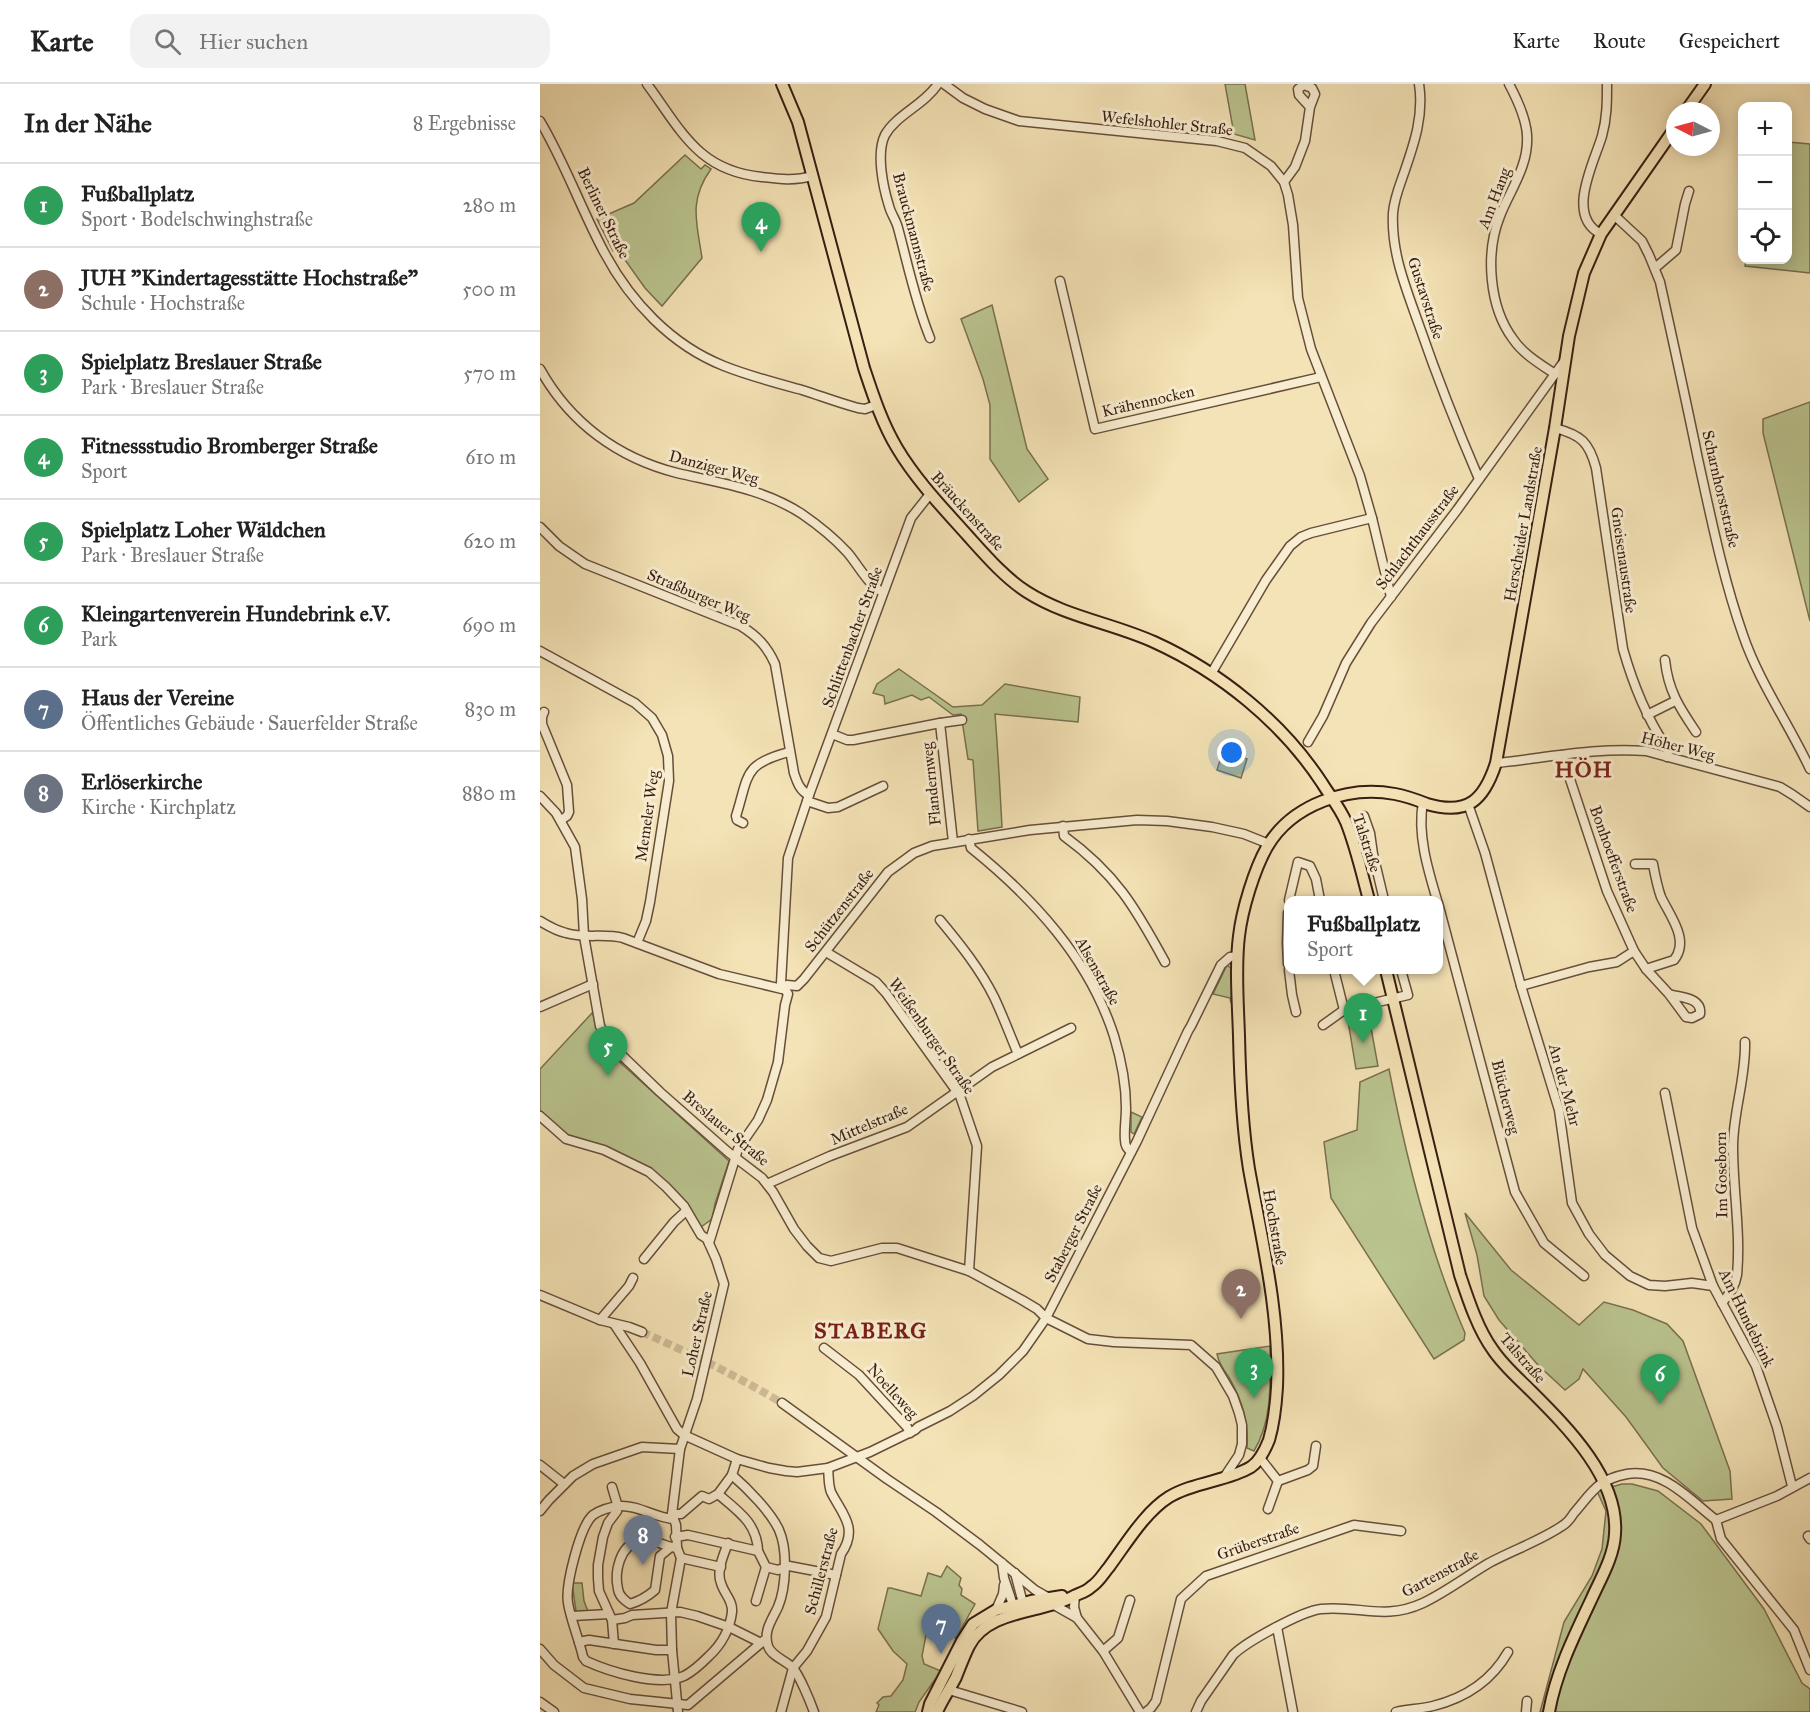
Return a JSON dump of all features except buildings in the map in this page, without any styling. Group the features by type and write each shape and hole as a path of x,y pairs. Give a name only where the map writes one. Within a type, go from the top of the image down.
{"main road":[{"name":"Bräuckenstraße","path":"782,84 798,122 876,405 897,448 930,494 979,548 1026,591 1065,612 1153,642 1211,674 1266,718 1289,741 1307,760 1332,797"},
{"path":"1692,102 1705,84"},
{"name":"Herscheider Landstraße","path":"1468,804 1482,794 1488,786 1496,763 1570,330 1584,273 1601,234 1666,141"},
{"path":"1332,797 1382,792 1451,808 1468,804"},
{"name":"Hochstraße","path":"1260,1458 1270,1436 1274,1416 1277,1340 1264,1243 1249,1167 1242,1107 1239,933 1257,867 1269,844 1281,830 1302,813 1332,797"},
{"name":"Talstraße","path":"1332,797 1349,831 1368,896"},
{"name":"Talstraße","path":"1387,974 1467,1297 1492,1349 1509,1370 1560,1421 1590,1458 1612,1498 1615,1517 1614,1543 1558,1676 1549,1712"},
{"path":"928,1712 968,1631 980,1619 996,1610 1052,1601 1086,1591 1098,1581 1155,1507 1185,1489 1248,1468 1260,1458"},
{"path":"937,1712 950,1690 970,1643 983,1628 1009,1616 1021,1606"}],"street":[{"path":"647,84 689,142 715,164 754,177 791,180 812,176"},
{"name":"Brauckmannstraße","path":"930,338 913,292 898,227 889,205 880,146 887,132 927,99 938,84"},
{"name":"Wefelshohler Straße","path":"944,84 985,110 1019,121 1217,141 1245,148 1270,166 1284,182"},
{"name":"Gustavstraße","path":"1419,84 1421,106 1415,141 1394,203 1397,257 1403,282 1436,373 1479,479"},
{"name":"Am Hang","path":"1509,84 1526,126 1527,145 1522,168 1496,228 1491,260 1496,301 1502,320 1513,340 1534,360 1555,374"},
{"path":"1601,234 1592,230 1587,221 1584,193 1590,166 1602,137 1607,112 1607,84"},
{"path":"1310,107 1305,141 1295,167 1284,182 1293,225 1298,298 1321,377 1360,476 1391,597"},
{"name":"Berliner Straße","path":"540,121 559,155 605,254 637,301 677,340 722,365 865,409 876,405"},
{"path":"1654,268 1676,249 1689,191"},
{"name":"Scharnhorststraße","path":"1614,215 1642,241 1654,268 1664,298 1707,501 1731,598 1744,638 1764,683 1795,737 1810,769"},
{"name":"Krähennocken","path":"1060,281 1095,429 1321,377"},
{"name":"Schlachthausstraße","path":"1308,742 1323,716 1346,663 1371,623 1565,360"},
{"name":"Danziger Weg","path":"540,369 567,408 603,441 646,464 749,490 786,505 814,523 838,543 879,591 883,592"},
{"name":"Gneisenaustraße","path":"1555,428 1577,436 1586,444 1592,456 1596,468 1623,649 1629,672 1647,715 1667,749 1667,757"},
{"name":"Schlittenbacher Straße","path":"709,1243 738,1149 758,1120 778,1062 788,994 781,983 788,858 911,518 930,494"},
{"path":"1211,674 1266,580 1290,546 1301,537 1311,533 1372,518"},
{"name":"Straßburger Weg","path":"540,527 560,546 585,564 741,626 757,637 775,664 796,781 808,798"},
{"name":"Memeler Weg","path":"540,651 635,702 652,718 668,750 669,781 650,902 646,921 637,943"},
{"path":"1665,660 1666,674 1675,701 1696,732"},
{"path":"1647,715 1675,701"},
{"path":"544,712 542,724 567,785 569,812 561,820"},
{"path":"832,734 853,740 962,720"},
{"name":"Flandernweg","path":"940,723 952,843"},
{"name":"Höher Weg","path":"1496,763 1623,749 1646,751 1780,788 1810,807"},
{"path":"743,823 738,821 736,816 751,771 765,760 789,752"},
{"name":"Bonhoefferstraße","path":"1562,755 1607,891 1634,951 1646,969 1669,994"},
{"path":"808,798 828,808 838,807 883,786"},
{"name":"Breslauer Straße","path":"540,796 561,820 575,847 582,898 584,936 600,1026 614,1050 767,1184 794,1229 815,1255 825,1261 837,1261 882,1248 894,1248 969,1271 1022,1300 1046,1318 1088,1339 1191,1345 1216,1368 1226,1382 1233,1395 1242,1425 1242,1444 1239,1455 1225,1476"},
{"name":"Blücherweg","path":"1423,802 1420,817 1421,832 1437,896"},
{"name":"An der Mehr","path":"1468,804 1485,853 1521,986 1559,1110 1572,1203 1605,1256 1630,1276 1648,1285 1692,1283 1713,1286"},
{"name":"Talstraße","path":"1364,816 1370,833 1372,854 1383,896"},
{"name":"Schützenstraße","path":"784,987 797,986 888,872 921,849 969,839 1121,820 1167,821 1235,832 1269,844"},
{"path":"1063,826 1064,836 1096,860 1122,890 1138,912 1165,962"},
{"name":"Alsenstraße","path":"969,839 971,848 1009,880 1049,922 1077,959 1098,998 1115,1038 1124,1075 1125,1143 1131,1152"},
{"path":"1290,896 1298,862 1310,866 1316,879 1319,896"},
{"name":"Bonhoefferstraße","path":"1635,864 1653,864 1660,895 1677,927 1680,938 1678,956 1674,960 1646,969"},
{"path":"940,920 985,981 1018,1054"},
{"path":"540,921 567,934 613,935 718,974 782,989 784,987"},
{"name":"Blücherweg","path":"1443,921 1515,1192 1544,1243 1584,1276"},
{"path":"1521,986 1589,967 1617,962 1634,951"},
{"name":"Weißenburger Straße","path":"826,952 876,982 958,1092 977,1146 969,1271"},
{"name":"Staberger Straße","path":"857,1457 910,1433 918,1426 950,1411 999,1375 1022,1352 1046,1318 1131,1152 1221,965 1230,957 1238,956"},
{"path":"1290,974 1296,1012"},
{"path":"1335,974 1344,1010"},
{"path":"1323,1025 1344,1010 1407,995 1402,974"},
{"path":"540,1006 593,984"},
{"name":"Mittelstraße","path":"767,1184 907,1127 992,1067 1071,1028"},
{"name":"Im Goseborn","path":"1722,1303 1733,1289 1737,1277 1733,1146 1745,1061 1745,1042"},
{"name":"Am Hundebrink","path":"1665,1093 1692,1228 1713,1286 1756,1366 1774,1416 1792,1486"},
{"name":"Loher Straße","path":"540,1116 566,1139 604,1150 649,1172 666,1187 686,1211 701,1235 707,1239 718,1264 724,1284 697,1399 680,1449 671,1517 676,1525 674,1547 681,1558"},
{"path":"645,1259 674,1222 686,1211"},
{"path":"600,1320 633,1278"},
{"path":"541,1296 600,1320 642,1332"},
{"path":"614,1324 640,1363 676,1429 684,1435 737,1459 786,1471 828,1468 857,1457"},
{"name":"Noelleweg","path":"824,1348 859,1375 910,1433"},
{"path":"782,1403 936,1512 1035,1590 1077,1618 1103,1651 1140,1712"},
{"path":"1278,1481 1313,1466 1317,1446"},
{"path":"540,1511 564,1484 583,1469 642,1447 680,1449"},
{"path":"1260,1458 1278,1481"},
{"path":"728,1543 721,1567 721,1583 732,1606 729,1627 716,1650 693,1670 675,1678 650,1678 609,1671 586,1661 568,1602 568,1590 581,1532 594,1514 618,1507 639,1508 671,1517 681,1515 702,1496 709,1499 718,1494 732,1475 737,1459"},
{"path":"540,1465 564,1484"},
{"name":"Schillerstraße","path":"781,1712 793,1668 807,1651 826,1617 841,1554 845,1548 849,1526 843,1510 831,1492 828,1468"},
{"path":"1604,1480 1635,1473 1657,1476 1716,1520 1721,1539 1794,1630 1810,1670"},
{"path":"540,1649 554,1665 584,1688 678,1708 688,1705 765,1636 781,1599 785,1568 781,1534 753,1496 732,1475"},
{"path":"1716,1520 1777,1496 1810,1478"},
{"name":"Gartenstraße","path":"1196,1712 1233,1655 1250,1642 1277,1627 1317,1610 1389,1613 1425,1602 1491,1563 1565,1524 1596,1486 1604,1480"},
{"path":"1268,1509 1278,1481"},
{"path":"612,1487 618,1507 606,1528 598,1561 598,1578 599,1591 611,1617 614,1644"},
{"path":"718,1494 737,1510 750,1525 757,1538 758,1551 766,1567 756,1601"},
{"name":"Grüberstraße","path":"1146,1712 1156,1701 1181,1599 1206,1576 1354,1525 1401,1531"},
{"path":"675,1537 688,1535 758,1551"},
{"path":"645,1540 653,1540 674,1547 660,1556 655,1590 645,1598 630,1604 625,1601 617,1588 620,1559 627,1548 637,1541 645,1540"},
{"path":"678,1708 671,1613 681,1558 721,1567"},
{"path":"996,1610 1003,1594 1002,1563"},
{"path":"766,1567 778,1570 789,1566 836,1575"},
{"path":"1015,1573 1021,1606"},
{"path":"1004,1578 1021,1606"},
{"path":"1075,1595 1074,1607 1077,1618"},
{"path":"1103,1651 1118,1638 1130,1600"},
{"path":"572,1616 625,1618 632,1615 680,1612 765,1636"},
{"path":"1277,1627 1293,1712"},
{"path":"765,1636 771,1650 793,1668 814,1712"},
{"path":"580,1645 589,1640 656,1650 672,1650"},
{"path":"1396,1712 1432,1707 1464,1695 1484,1682 1508,1652"},
{"path":"950,1690 1022,1712"},
{"path":"1526,1712 1527,1701"},
{"path":"540,1702 554,1712"}],"green space":[{"path":"1225,84 1245,84 1255,140 1234,134"},
{"path":"1792,142 1810,144 1810,273 1745,266 1745,264 1792,264"},
{"path":"685,155 701,169 705,165 711,169 699,191 697,202 696,212 702,258 662,306 645,288 618,250 613,251 597,219 634,203"},
{"path":"992,305 1027,449 1048,479 1019,502 990,459 990,405 961,319"},
{"path":"1810,402 1810,621 1763,433 1763,419"},
{"path":"899,669 953,707 982,705 1005,684 1080,697 1078,722 995,714 1002,827 978,831 973,760 968,759 961,714 953,715 929,697 921,700 912,695 885,704 884,696 873,693 877,684"},
{"path":"1223,751 1247,759 1241,778 1217,770"},
{"path":"1227,965 1233,970 1231,1003 1230,998 1213,994"},
{"path":"593,1012 599,1035 613,1056 729,1161 712,1219 701,1227 686,1204 650,1168 605,1146 565,1134 540,1110 540,1069"},
{"path":"1369,1017 1378,1066 1356,1069 1348,1021"},
{"path":"1389,1069 1420,1203 1440,1269 1465,1333 1464,1340 1434,1359 1331,1198 1324,1142 1357,1130 1360,1082"},
{"path":"1131,1112 1142,1117 1134,1134 1131,1132"},
{"path":"1465,1213 1511,1270 1579,1325 1604,1302 1633,1310 1667,1324 1683,1341 1730,1471 1732,1499 1703,1501 1663,1468 1626,1417 1583,1369 1579,1379 1565,1390 1538,1365 1499,1320 1484,1296 1477,1255"},
{"path":"1270,1346 1269,1400 1265,1426 1254,1451 1247,1448 1246,1421 1241,1404 1217,1354"},
{"path":"1622,1484 1632,1484 1658,1491 1701,1524 1764,1609 1802,1683 1810,1689 1810,1712 1540,1712 1564,1622 1592,1576 1602,1549 1606,1511 1597,1491"},
{"path":"947,1566 961,1578 959,1585 962,1589 961,1595 975,1604 956,1638 932,1626 927,1630 922,1656 924,1664 941,1671 919,1702 915,1712 876,1712 879,1705 877,1703 883,1697 891,1696 903,1680 907,1664 893,1651 878,1629 888,1588 921,1596 928,1573 941,1577"},
{"path":"572,1583 582,1583 584,1601 589,1614 577,1613"}],"tunnel":[{"path":"642,1332 713,1365 782,1403"}],"place":[{"name":"Fitnessstudio Bromberger Straße","path":"761,252"},
{"name":"Fußballplatz","path":"1363,1043"},
{"name":"Spielplatz Loher Wäldchen","path":"608,1076"},
{"name":"JUH \"Kindertagesstätte Hochstraße\"","path":"1241,1319"},
{"name":"Spielplatz Breslauer Straße","path":"1254,1398"},
{"name":"Kleingartenverein Hundebrink e.V.","path":"1660,1404"},
{"name":"Erlöserkirche","path":"643,1565"},
{"name":"Haus der Vereine","path":"941,1654"}],"district":[{"name":"HÖH","path":"1584,769"},
{"name":"STABERG","path":"871,1330"}]}
